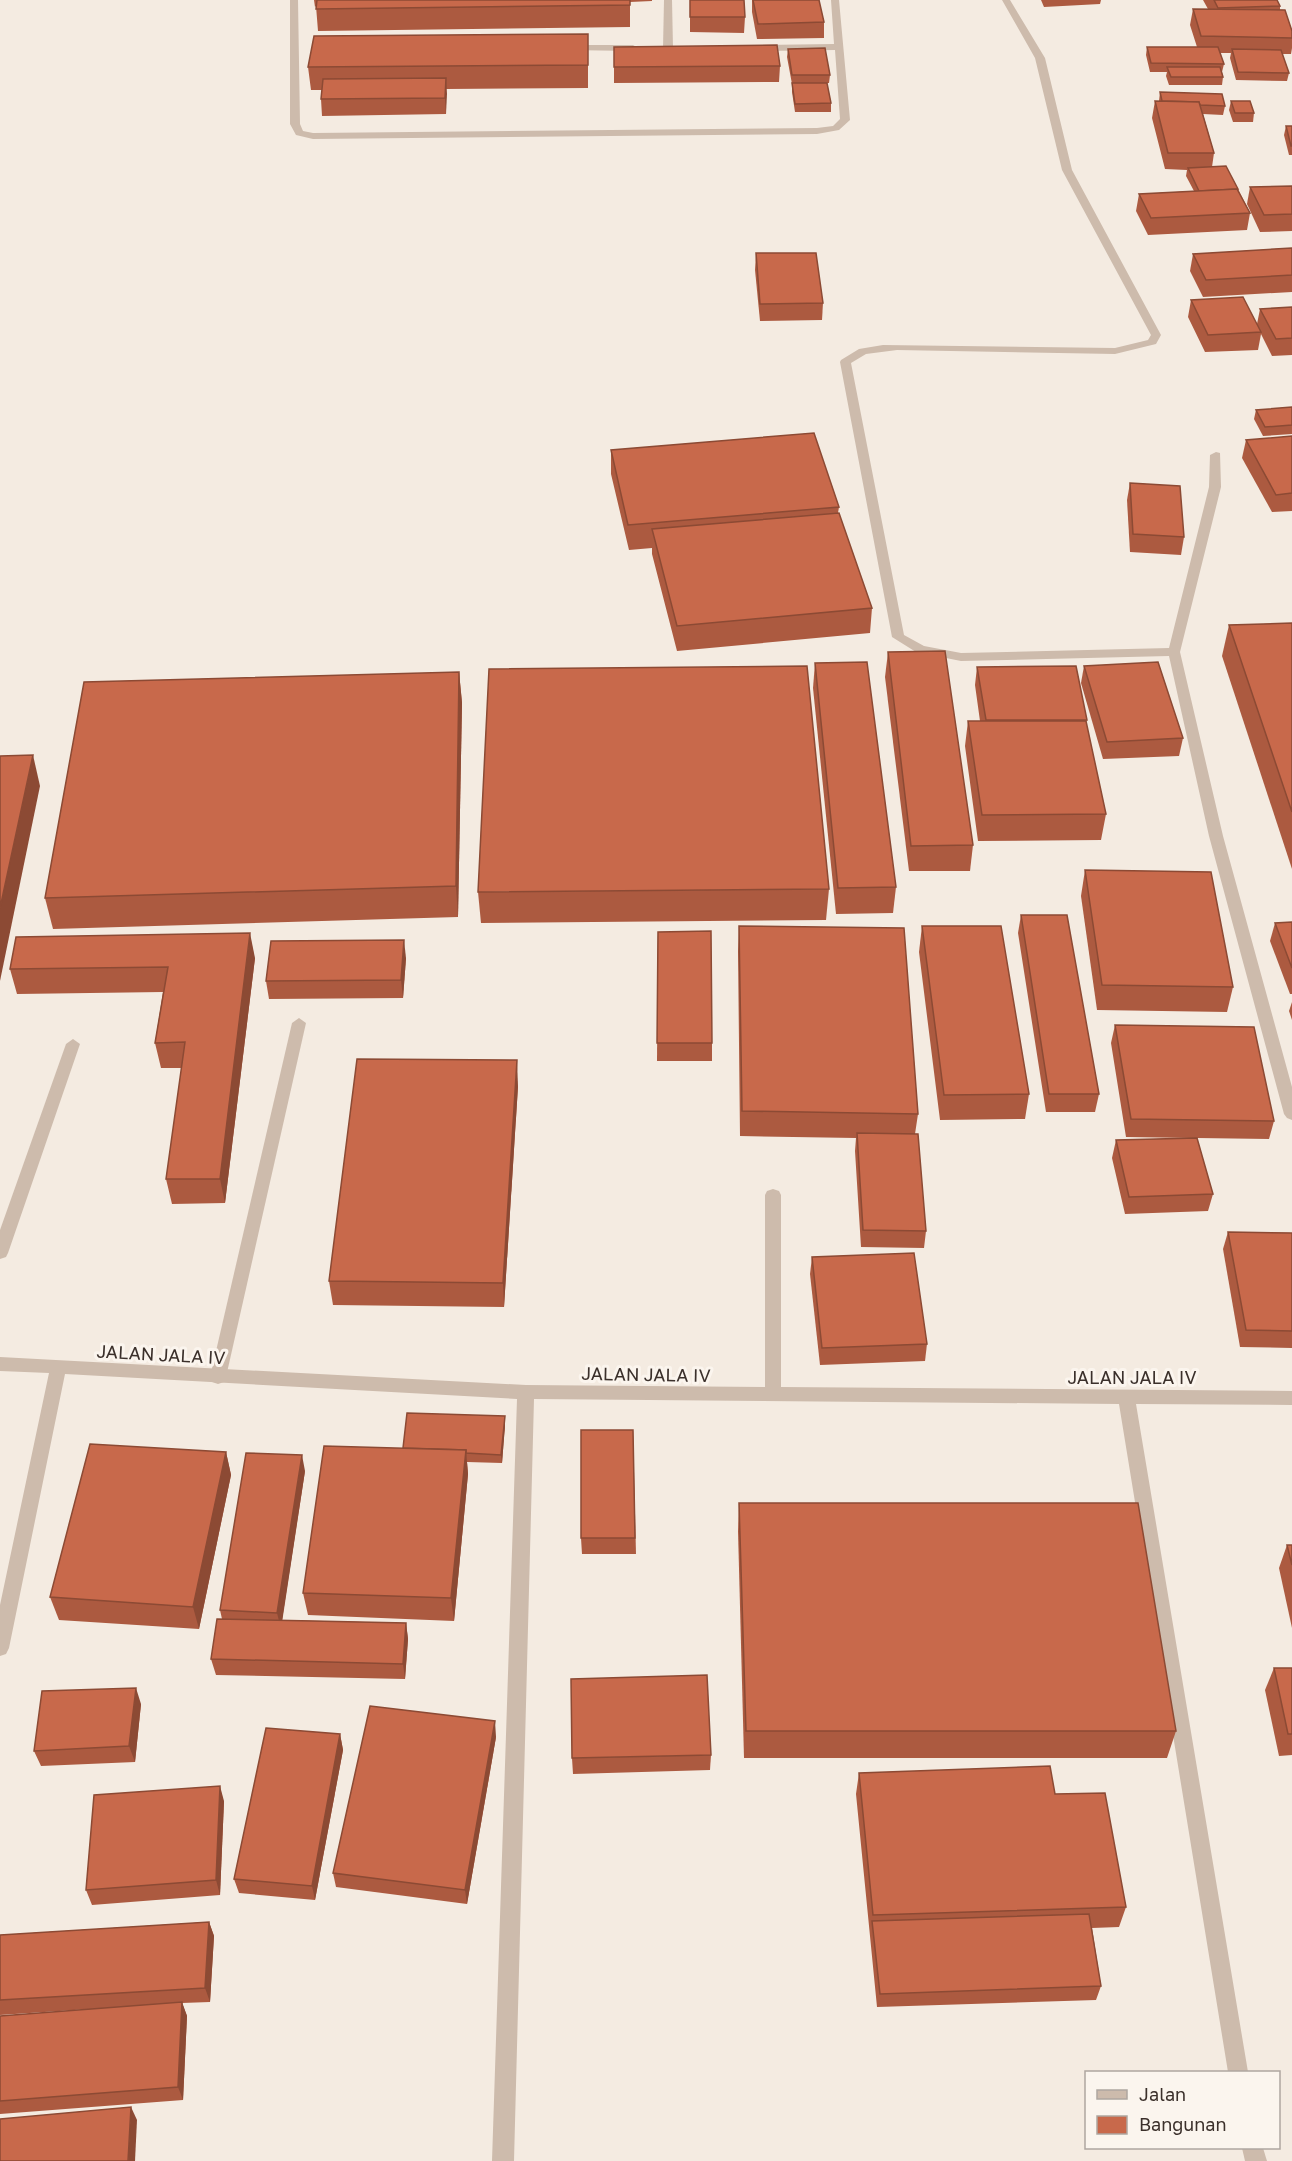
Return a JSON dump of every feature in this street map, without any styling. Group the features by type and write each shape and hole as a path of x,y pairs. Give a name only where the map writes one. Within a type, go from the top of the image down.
{"street":[{"path":"294,0 295,124 299,133 313,136 817,131 836,128 845,120 836,0"},
{"path":"668,0 668,48"},
{"path":"1006,0 1040,58 1067,170 1156,335 1152,342 1115,351 897,347 863,351 850,356 845,362 898,636 920,649 961,657 1174,652"},
{"path":"748,48 840,47"},
{"path":"296,48 307,48"},
{"path":"563,48 645,48"},
{"path":"656,48 679,48"},
{"path":"1216,454 1215,488 1174,652 1216,836 1292,1114"},
{"path":"218,1377 299,1023"},
{"path":"0,1253 74,1044"},
{"path":"773,1195 773,1395"},
{"name":"JALAN JALA IV","path":"0,1364 526,1392 1292,1398"},
{"path":"0,1648 58,1368"},
{"path":"503,2161 526,1392"},
{"path":"1126,1397 1238,2071"}],"building":[{"path":"317,0 630,0 630,5 316,9"},
{"path":"690,0 744,0 745,17 690,17"},
{"path":"753,0 819,0 824,22 758,24"},
{"path":"1214,0 1277,0 1280,6 1218,8"},
{"path":"1193,9 1285,10 1292,38 1201,36"},
{"path":"588,34 588,65 308,67 314,36"},
{"path":"777,45 780,66 614,67 614,47"},
{"path":"1147,47 1218,47 1224,64 1151,63"},
{"path":"825,48 830,75 792,75 788,49"},
{"path":"1232,49 1281,50 1289,73 1238,72"},
{"path":"1167,67 1220,67 1223,77 1171,77"},
{"path":"446,78 445,98 321,99 323,79"},
{"path":"792,83 827,83 831,103 795,104"},
{"path":"1160,92 1222,94 1225,106 1200,105 1199,102 1162,101"},
{"path":"1155,101 1199,102 1214,153 1168,153"},
{"path":"1231,101 1250,101 1254,113 1235,113"},
{"path":"1286,126 1292,126 1292,146 1291,146"},
{"path":"1226,166 1238,189 1199,191 1188,168"},
{"path":"1292,186 1292,214 1264,215 1250,187"},
{"path":"1237,189 1250,213 1151,218 1139,194"},
{"path":"1292,248 1292,275 1206,280 1193,254"},
{"path":"756,253 816,253 823,303 760,304"},
{"path":"1243,297 1261,332 1208,335 1191,300"},
{"path":"1292,307 1292,338 1276,339 1260,309"},
{"path":"1292,407 1292,425 1265,427 1256,410"},
{"path":"814,433 839,507 628,525 611,450"},
{"path":"1292,436 1292,493 1276,495 1246,440"},
{"path":"1130,483 1180,486 1184,537 1133,534"},
{"path":"839,513 872,608 677,626 652,529"},
{"path":"1292,623 1292,812 1229,625"},
{"path":"945,651 973,845 911,846 888,652"},
{"path":"867,662 896,887 838,888 815,663"},
{"path":"1158,662 1183,738 1107,742 1084,666"},
{"path":"807,666 829,889 478,892 489,669"},
{"path":"1076,666 1087,720 986,720 977,667"},
{"path":"459,672 456,886 45,898 84,682"},
{"path":"968,721 1086,721 1106,814 982,815"},
{"path":"33,755 0,908 0,756"},
{"path":"1085,870 1211,872 1233,987 1102,985"},
{"path":"1021,915 1067,915 1099,1094 1049,1094"},
{"path":"1292,922 1292,968 1275,923"},
{"path":"739,926 904,928 918,1114 742,1111"},
{"path":"922,926 1001,926 1029,1094 944,1095"},
{"path":"711,931 712,1043 657,1043 658,932"},
{"path":"250,933 220,1179 166,1179 185,1042 155,1043 168,967 10,969 16,937"},
{"path":"404,940 401,980 266,981 271,941"},
{"path":"1115,1025 1254,1027 1274,1121 1131,1119"},
{"path":"357,1059 517,1060 503,1283 329,1281"},
{"path":"857,1133 918,1134 926,1231 863,1230"},
{"path":"1197,1138 1213,1194 1129,1197 1116,1140"},
{"path":"1228,1232 1292,1233 1292,1331 1246,1330"},
{"path":"914,1253 927,1344 822,1348 812,1257"},
{"path":"407,1413 505,1416 501,1455 466,1453 466,1450 403,1448"},
{"path":"581,1430 633,1430 635,1538 581,1538"},
{"path":"90,1444 226,1452 193,1607 50,1597"},
{"path":"324,1446 466,1450 451,1598 303,1593"},
{"path":"246,1453 302,1455 277,1613 220,1610"},
{"path":"739,1503 1138,1503 1176,1731 746,1731"},
{"path":"1287,1545 1292,1545 1292,1565"},
{"path":"217,1619 406,1623 403,1664 211,1659"},
{"path":"1274,1668 1292,1668 1292,1734 1288,1734"},
{"path":"707,1675 711,1755 572,1758 571,1679"},
{"path":"136,1688 129,1746 34,1751 42,1691"},
{"path":"370,1706 495,1721 465,1890 333,1873"},
{"path":"266,1728 340,1734 312,1886 234,1879"},
{"path":"1050,1766 1055,1794 1105,1793 1126,1907 873,1915 859,1773"},
{"path":"220,1786 216,1880 86,1890 94,1795"},
{"path":"1089,1914 1101,1986 880,1994 872,1921"},
{"path":"209,1922 205,1988 0,2000 0,1935"},
{"path":"182,2002 178,2087 0,2101 0,2016"},
{"path":"131,2107 128,2161 0,2161 0,2119"}]}
